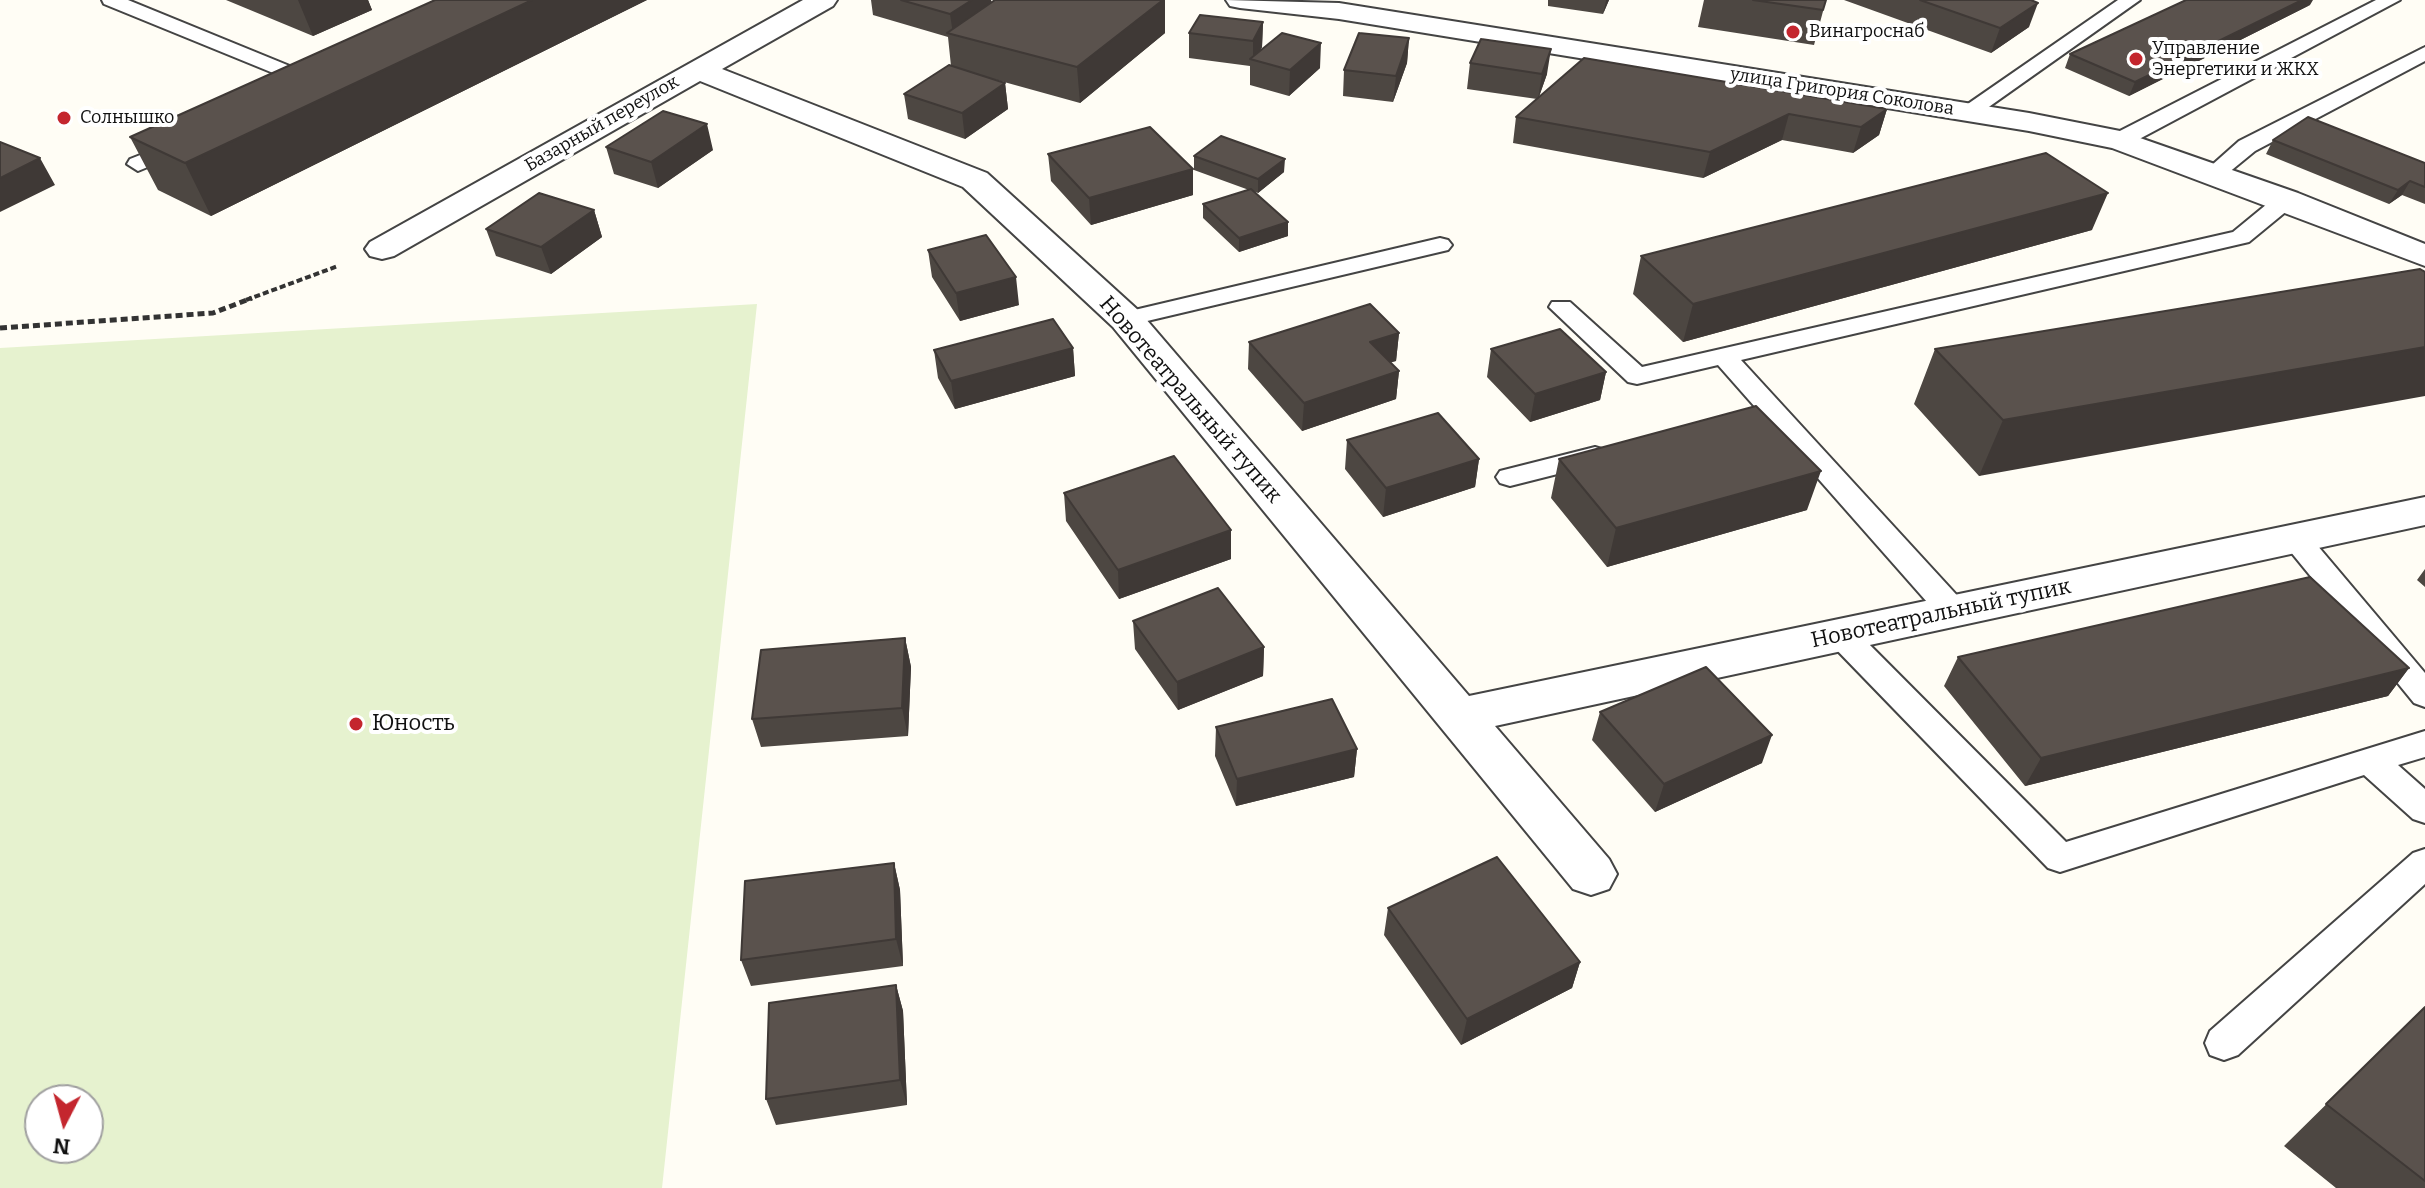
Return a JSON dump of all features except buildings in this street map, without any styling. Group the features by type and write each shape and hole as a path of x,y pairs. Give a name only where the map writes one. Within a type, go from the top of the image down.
{"street":[{"name":"Базарный переулок","path":"382,249 823,0"},
{"name":"улица Григория Соколова","path":"1240,0 1340,6 2120,140 2286,200 2425,256"},
{"name":"Новотеатральный тупик","path":"698,70 975,180 1126,319 1591,874"},
{"name":"Новотеатральный тупик","path":"1457,716 2425,511"}],"lane":[{"path":"111,0 324,81 290,96"},
{"path":"1969,112 2131,0"},
{"path":"2120,140 2391,0"},
{"path":"2214,173 2247,146 2425,53"},
{"path":"138,164 207,133"},
{"path":"1561,307 1637,376 2241,237 2286,200"},
{"path":"1126,319 1440,245"},
{"path":"1724,356 1953,611"},
{"path":"1747,421 1776,414"},
{"path":"1510,477 1628,449"},
{"path":"2296,539 2425,695"},
{"path":"1841,635 2060,858 2425,744"},
{"path":"2370,760 2425,809"},
{"path":"2224,1043 2425,863"}],"path":[{"path":"0,328 213,313 382,249"}],"green space":[{"name":"Юность","path":"757,304 662,1188 0,1188 0,348"}],"place":[{"name":"Винагроснаб","path":"1793,32"},
{"name":"Управление Энергетики и ЖКХ","path":"2136,59"},
{"name":"Солнышко","path":"64,118"},
{"name":"Юность","path":"356,724"}]}
